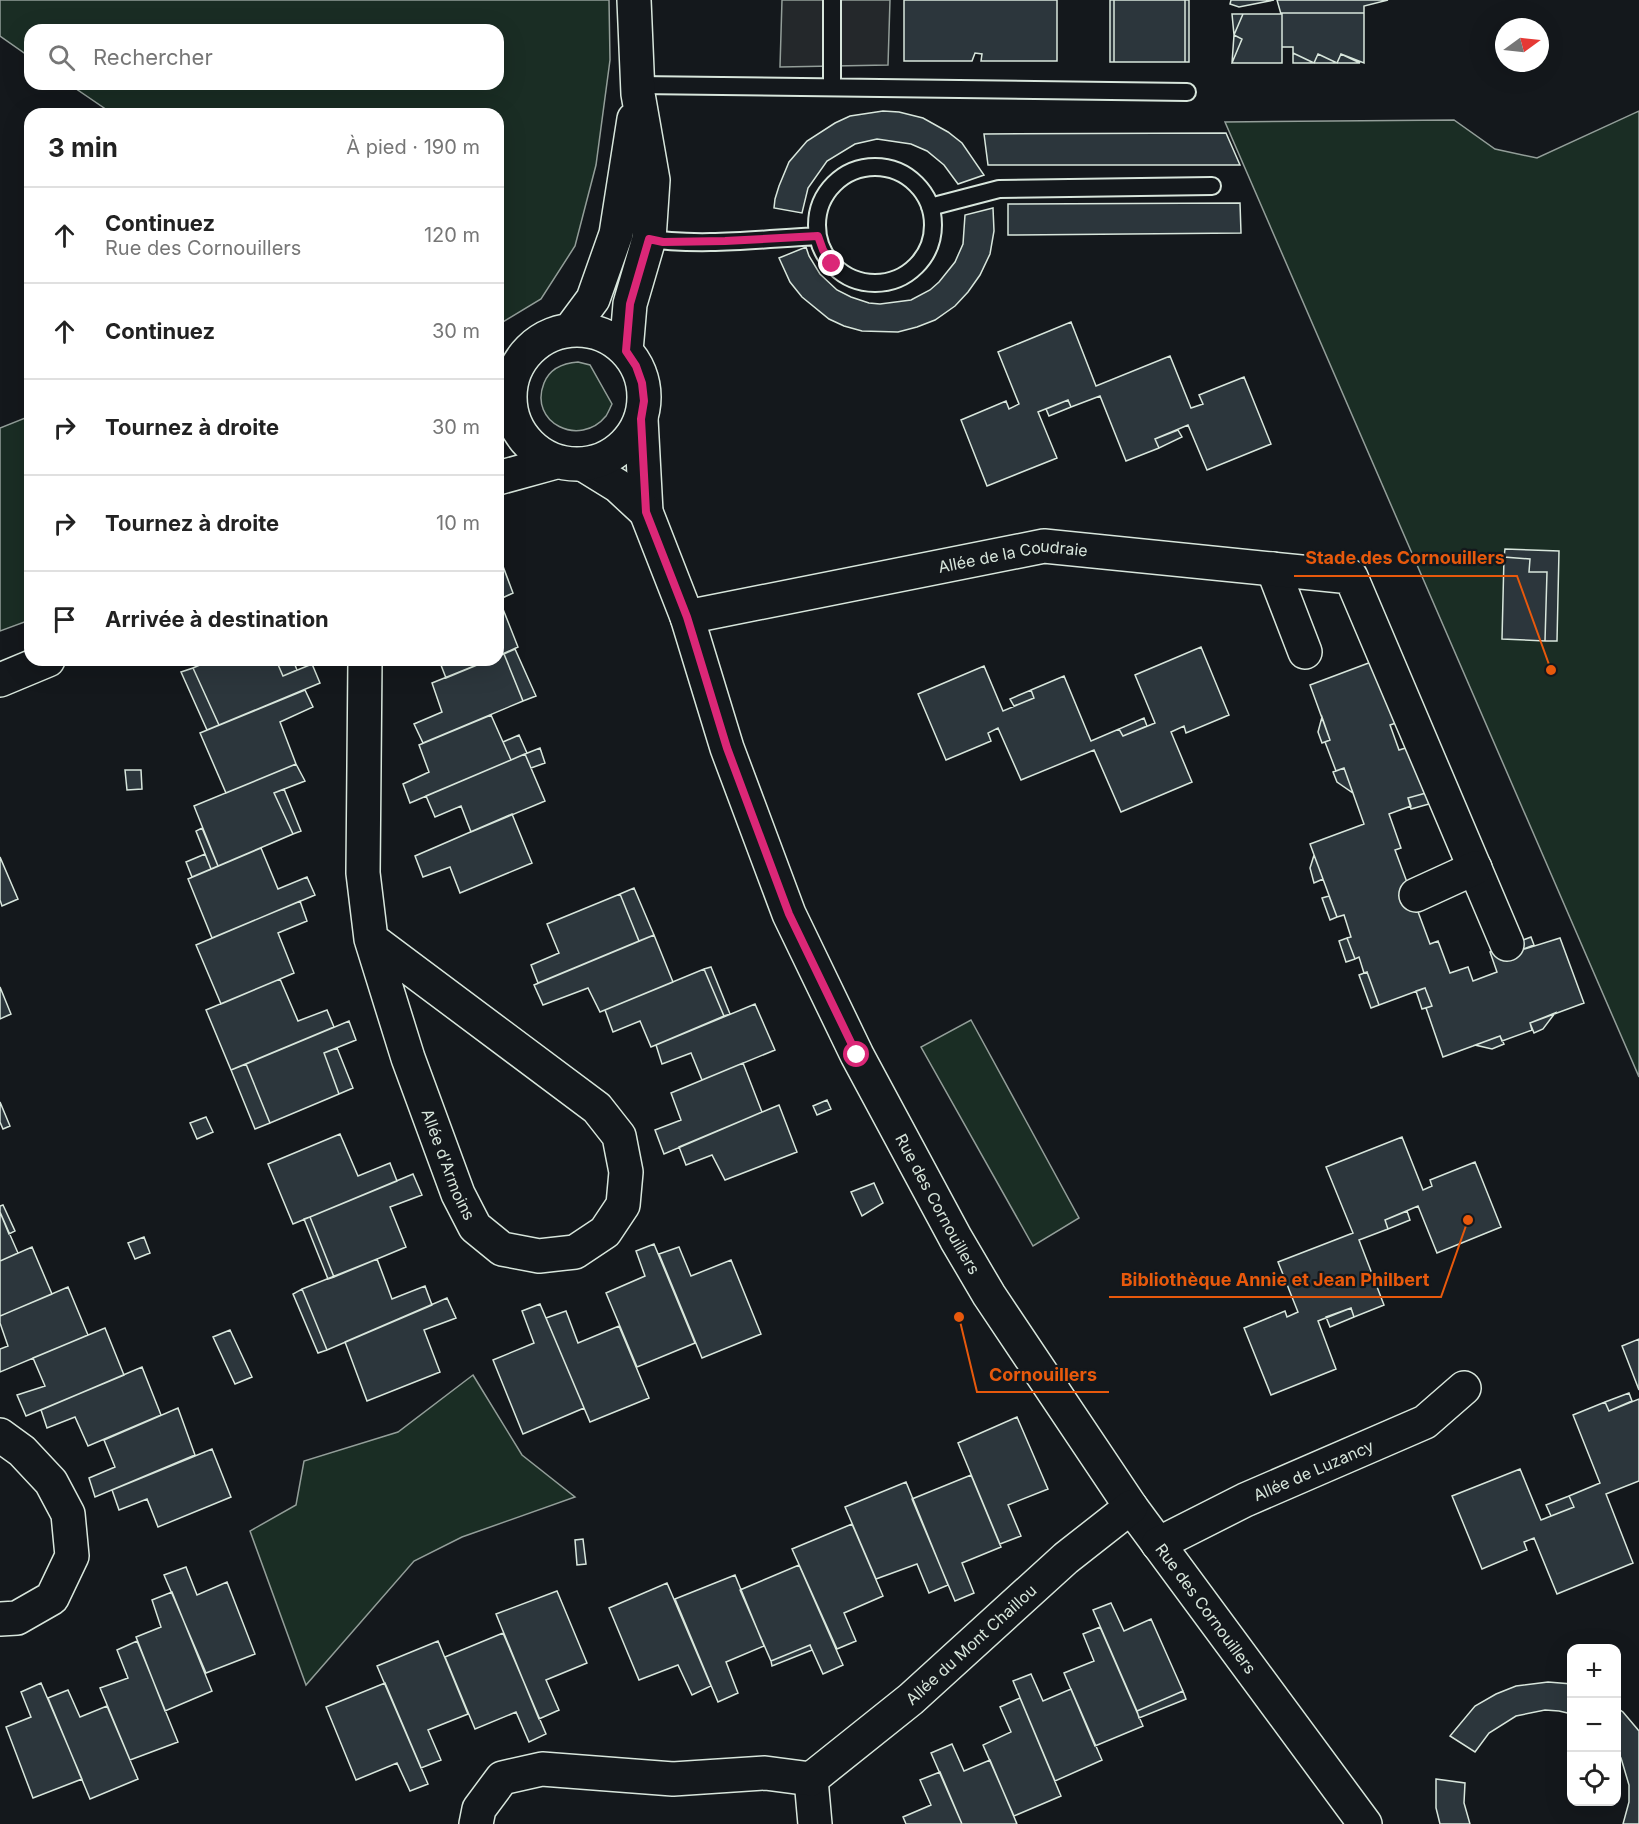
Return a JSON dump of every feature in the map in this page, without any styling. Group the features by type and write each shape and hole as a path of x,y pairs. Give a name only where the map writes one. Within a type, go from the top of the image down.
{"street":[{"path":"626,351 630,304 649,239 653,180 638,89 634,0"},
{"path":"570,330 593,299 616,234 638,89"},
{"path":"504,477 570,463 603,460 619,450 632,436 641,419 644,401 642,383 636,366 626,351 610,338 591,331 570,330 550,335 531,347 518,364 510,385 504,416 515,425 525,441 539,454 570,463"},
{"name":"Rue des Cornouillers","path":"641,419 646,512 687,617 727,748 789,914 857,1055 976,1274 1131,1507 1365,1824"},
{"name":"Rue des Cornouillers","path":"570,463 618,486 646,512"},
{"name":"Allée de la Coudraie","path":"687,617 1044,546 1351,577 1475,868"},
{"path":"1273,569 1305,652"},
{"path":"0,680 34,666"},
{"name":"Allée d'Armoins","path":"365,666 363,873 371,939 416,1079 458,1194 475,1227 502,1249 539,1256 575,1252 605,1232 623,1205 626,1172 619,1136 597,1108 371,939"},
{"path":"1416,895 1475,868 1507,944"},
{"name":"Allée de Luzancy","path":"1158,1544 1245,1500 1425,1422 1464,1388"},
{"path":"0,1435 22,1451 51,1482 68,1514 72,1556 52,1598 17,1618 0,1619"},
{"name":"Allée du Mont Chaillou","path":"811,1779 910,1699 1066,1558 1131,1507"},
{"path":"476,1824 479,1809 502,1778 542,1769 673,1779 765,1773 811,1779 815,1824"}],"lane":[{"path":"832,0 832,87"},
{"path":"638,89 832,87 1187,92"},
{"path":"869,168 885,168 913,181 924,193 933,223 932,239 917,266 904,276 874,283 858,281 844,274 832,264 818,236 821,204 829,190 840,179 854,171 869,168"},
{"path":"930,207 999,189 1212,186"},
{"path":"616,234 663,242 818,236"}],"green space":[{"path":"0,0 609,0 610,60 596,165 575,246 541,299 504,321 504,108 104,108 78,90 504,90 504,24 24,24 24,53 0,36"},
{"path":"1639,111 1639,1077 1225,122 1454,120 1495,149 1537,158"},
{"path":"578,362 590,365 612,404 606,416 595,425 583,430 571,430 559,426 550,419 543,410 541,397 544,383 554,370 563,365"},
{"path":"24,418 24,622 0,631 0,428"},
{"path":"971,1020 1079,1218 1033,1246 921,1047"},
{"path":"473,1375 522,1455 575,1497 462,1537 414,1561 306,1685 250,1531 296,1505 304,1461 398,1432"}],"shaded area":[{"path":"782,0 890,0 888,65 780,67"}],"building":[{"path":"904,0 1057,0 1057,61 981,61 982,54 975,53 972,61 904,61"},
{"path":"1110,0 1114,0 1114,62 1110,62"},
{"path":"1114,0 1185,0 1185,62 1114,62"},
{"path":"1185,0 1189,0 1189,62 1185,62"},
{"path":"1231,0 1274,0 1239,7 1230,4"},
{"path":"1277,0 1388,0 1364,6 1364,13 1282,13 1282,63 1232,63 1242,39 1234,35 1243,14 1281,14"},
{"path":"1282,13 1364,13 1364,63 1341,54 1337,63 1318,54 1314,63 1293,53 1293,47 1282,47"},
{"path":"1232,14 1243,14 1234,35"},
{"path":"1234,35 1242,39 1232,63"},
{"path":"1293,53 1314,63 1293,63"},
{"path":"1318,54 1337,63 1314,63"},
{"path":"1341,54 1360,63 1337,63"},
{"path":"883,111 923,118 948,132 962,143 984,175 958,184 944,165 927,151 911,144 877,139 855,144 827,161 808,188 802,213 774,208 779,186 789,162 807,141 850,116"},
{"path":"1226,133 1240,165 988,165 984,134"},
{"path":"1240,203 1241,233 1008,235 1008,204"},
{"path":"993,208 994,231 990,254 980,275 968,292 955,306 935,320 898,332 862,331 829,319 802,297 790,282 779,258 806,247 820,274 837,290 869,303 911,300 930,290 955,262 963,244 965,215"},
{"path":"1071,322 1096,386 1170,356 1191,408 1203,404 1199,395 1244,377 1271,444 1207,470 1188,425 1155,439 1159,448 1126,461 1100,396 1071,407 1068,400 1038,412 1057,458 987,486 961,420 1006,401 1009,409 1019,404 998,352"},
{"path":"1068,400 1071,407 1049,416 1046,409"},
{"path":"1178,430 1182,437 1159,448 1155,439"},
{"path":"1505,549 1559,551 1557,641 1545,641 1547,572 1529,572 1530,559 1504,557"},
{"path":"1504,557 1530,559 1529,572 1547,572 1545,641 1502,639"},
{"path":"504,569 513,593 504,597"},
{"path":"504,612 518,647 504,653"},
{"path":"1201,647 1229,715 1186,733 1184,726 1171,732 1192,782 1121,812 1094,750 1021,780 998,728 988,733 991,741 946,760 918,694 984,666 1003,711 1034,698 1031,690 1064,676 1091,741 1119,729 1123,736 1155,723 1135,675"},
{"path":"515,649 536,696 523,701 504,654"},
{"path":"504,654 523,701 423,743 414,724 442,712 432,683 474,666 504,666"},
{"path":"1374,661 1408,719 1390,725 1399,750 1409,747 1426,793 1408,798 1411,806 1389,814 1401,848 1395,850 1430,944 1438,941 1450,973 1468,967 1473,981 1497,972 1490,952 1512,944 1515,952 1560,938 1584,1003 1530,1023 1532,1030 1502,1041 1500,1036 1443,1057 1426,1008 1432,1006 1425,988 1379,1005 1367,972 1364,973 1359,957 1355,959 1347,938 1351,937 1344,915 1337,917 1310,844 1364,824 1344,768 1336,771 1325,742 1330,740 1310,685"},
{"path":"198,666 279,666 283,676 307,666 313,666 320,683 219,725 193,668"},
{"path":"279,666 295,666 297,670 283,676"},
{"path":"441,666 475,666 446,678"},
{"path":"193,668 219,725 207,730 181,672"},
{"path":"305,690 313,707 280,722 296,764 226,793 200,733"},
{"path":"1031,690 1034,698 1014,706 1010,699"},
{"path":"491,715 511,760 410,803 403,784 429,772 419,745"},
{"path":"1322,717 1330,740 1322,743 1318,732"},
{"path":"1144,718 1147,726 1123,736 1119,729"},
{"path":"519,735 527,753 511,760 503,742"},
{"path":"540,748 545,763 531,768 525,754"},
{"path":"525,754 545,801 471,832 461,806 435,817 426,796"},
{"path":"296,764 305,781 274,793 293,834 218,866 194,806"},
{"path":"1344,768 1353,793 1337,782 1333,772"},
{"path":"125,770 141,770 142,789 127,790"},
{"path":"284,789 301,831 293,834 274,793"},
{"path":"1426,793 1429,804 1411,809 1408,798"},
{"path":"512,814 532,863 460,893 450,867 423,877 415,856"},
{"path":"202,828 218,866 211,869 196,831"},
{"path":"261,848 278,889 307,877 315,895 212,938 188,879"},
{"path":"205,854 211,869 192,877 186,862"},
{"path":"1314,855 1323,879 1314,883 1310,868"},
{"path":"0,857 18,899 2,906 0,900"},
{"path":"634,888 654,935 639,941 620,894"},
{"path":"620,894 639,941 538,983 531,965 559,953 547,924"},
{"path":"1329,896 1337,917 1330,920 1322,898"},
{"path":"300,901 307,921 278,933 294,973 221,1004 196,945"},
{"path":"654,935 673,982 600,1012 588,988 543,1005 534,985"},
{"path":"1531,937 1534,945 1515,952 1512,944"},
{"path":"1347,938 1355,959 1346,962 1339,941"},
{"path":"711,967 730,1014 724,1016 704,969"},
{"path":"704,969 724,1016 651,1047 640,1021 613,1032 605,1010"},
{"path":"1367,972 1379,1005 1371,1008 1359,975"},
{"path":"280,979 298,1021 327,1010 334,1027 231,1070 206,1010"},
{"path":"0,987 11,1014 0,1019"},
{"path":"1425,988 1432,1006 1422,1009 1416,991"},
{"path":"755,1004 775,1050 702,1080 691,1053 662,1064 656,1045"},
{"path":"1555,1013 1543,1029 1534,1033 1530,1023"},
{"path":"349,1021 356,1040 324,1053 339,1094 270,1123 246,1064"},
{"path":"1500,1036 1504,1044 1492,1049 1475,1045"},
{"path":"337,1048 353,1088 339,1094 324,1053"},
{"path":"743,1063 762,1112 664,1154 655,1130 681,1120 671,1093"},
{"path":"246,1064 270,1123 255,1129 231,1070"},
{"path":"827,1100 831,1109 817,1115 813,1106"},
{"path":"0,1102 10,1126 3,1129 0,1122"},
{"path":"779,1105 797,1152 725,1180 712,1155 686,1165 679,1147"},
{"path":"206,1117 213,1132 197,1139 190,1123"},
{"path":"340,1134 358,1176 390,1163 397,1181 293,1224 268,1164"},
{"path":"1402,1137 1423,1190 1432,1186 1430,1180 1475,1162 1501,1227 1437,1253 1418,1206 1385,1220 1388,1229 1359,1240 1384,1305 1354,1317 1351,1308 1318,1321 1336,1369 1271,1395 1244,1328 1285,1311 1287,1317 1298,1312 1278,1262 1353,1233 1326,1167"},
{"path":"413,1174 422,1195 390,1207 406,1247 334,1277 310,1217"},
{"path":"874,1183 883,1203 862,1216 851,1192"},
{"path":"3,1205 15,1231 9,1234 0,1212 0,1206"},
{"path":"1407,1211 1410,1220 1388,1229 1385,1220"},
{"path":"0,1212 18,1253 0,1261"},
{"path":"310,1217 334,1277 328,1279 304,1219"},
{"path":"144,1237 150,1253 135,1259 128,1243"},
{"path":"654,1244 695,1343 637,1367 606,1293 645,1276 636,1251"},
{"path":"32,1247 52,1294 0,1316 0,1261"},
{"path":"679,1247 691,1276 731,1260 761,1334 702,1358 659,1254"},
{"path":"377,1259 392,1299 425,1286 432,1305 327,1350 302,1289"},
{"path":"68,1287 88,1335 0,1372 0,1349 8,1346 0,1323 0,1316"},
{"path":"302,1289 327,1350 318,1353 293,1294"},
{"path":"447,1298 456,1318 424,1330 440,1372 367,1401 345,1342"},
{"path":"540,1304 584,1408 523,1434 493,1360 534,1343 522,1311"},
{"path":"1351,1308 1354,1317 1330,1327 1326,1317"},
{"path":"566,1311 578,1343 619,1326 649,1398 590,1422 546,1318"},
{"path":"105,1328 124,1375 26,1416 17,1395 45,1386 33,1358"},
{"path":"230,1330 252,1377 235,1384 213,1337"},
{"path":"1639,1339 1639,1390 1622,1346"},
{"path":"142,1367 161,1415 88,1446 75,1417 47,1428 41,1410"},
{"path":"1629,1393 1632,1401 1609,1411 1605,1402"},
{"path":"1639,1399 1639,1481 1606,1494 1633,1563 1557,1594 1534,1538 1524,1542 1527,1550 1482,1569 1452,1496 1520,1469 1541,1520 1574,1507 1569,1496 1600,1483 1573,1415 1605,1402 1609,1411"},
{"path":"178,1408 195,1455 95,1497 89,1478 115,1467 104,1440"},
{"path":"1017,1417 1048,1489 1008,1505 1021,1536 1000,1544 958,1443"},
{"path":"212,1449 231,1497 158,1527 147,1499 119,1510 112,1490"},
{"path":"971,1475 1001,1547 962,1563 974,1593 955,1601 912,1499"},
{"path":"906,1482 948,1585 929,1593 917,1564 876,1579 845,1507"},
{"path":"1569,1496 1574,1507 1551,1516 1546,1505"},
{"path":"852,1524 883,1596 844,1613 856,1641 837,1649 792,1549"},
{"path":"583,1539 586,1564 577,1565 575,1540"},
{"path":"799,1565 843,1665 823,1674 810,1645 771,1661 740,1590"},
{"path":"186,1567 197,1595 227,1582 255,1654 206,1673 164,1575"},
{"path":"735,1575 764,1646 726,1662 738,1693 718,1702 675,1599"},
{"path":"667,1583 711,1686 692,1695 678,1665 639,1680 609,1608"},
{"path":"557,1591 587,1663 546,1680 559,1710 539,1719 496,1614"},
{"path":"172,1592 212,1691 165,1711 136,1637 161,1627 152,1600"},
{"path":"1111,1603 1124,1631 1151,1619 1183,1691 1137,1711 1093,1610"},
{"path":"1100,1627 1143,1726 1095,1746 1064,1673 1094,1661 1083,1634"},
{"path":"503,1633 546,1734 529,1742 516,1712 475,1729 445,1657"},
{"path":"137,1641 178,1742 130,1760 100,1688 128,1678 117,1650"},
{"path":"438,1641 468,1714 428,1730 441,1760 421,1768 377,1666"},
{"path":"810,1645 812,1650 772,1666 771,1661"},
{"path":"1031,1674 1043,1701 1071,1689 1102,1760 1055,1781 1013,1681"},
{"path":"1548,1682 1567,1684 1567,1713 1545,1710 1516,1716 1489,1733 1475,1752 1450,1736 1475,1706 1516,1686"},
{"path":"41,1683 82,1779 33,1798 6,1727 31,1717 21,1692"},
{"path":"385,1683 428,1784 410,1791 397,1763 356,1780 326,1707"},
{"path":"68,1690 80,1717 107,1706 138,1779 90,1799 48,1698"},
{"path":"1183,1691 1186,1699 1139,1718 1137,1711"},
{"path":"1020,1698 1061,1796 1014,1816 983,1745 1011,1732 1000,1707"},
{"path":"1621,1711 1639,1731 1639,1824 1623,1824 1629,1802 1629,1785 1621,1758"},
{"path":"952,1744 964,1771 990,1760 1017,1824 962,1824 931,1753"},
{"path":"940,1772 962,1824 906,1824 903,1817 931,1805 920,1780"},
{"path":"1436,1779 1465,1783 1464,1803 1470,1824 1440,1824 1436,1808"}],"place":[{"name":"Stade des Cornouillers","path":"1551,670"},
{"name":"Bibliothèque Annie et Jean Philbert","path":"1468,1220"},
{"name":"Cornouillers","path":"959,1317"}],"route":[{"path":"832,264 818,236 725,241 663,242 649,239 630,304 626,351 636,366 642,383 644,401 641,419 646,512 687,617 727,748 789,914 857,1055"}]}
